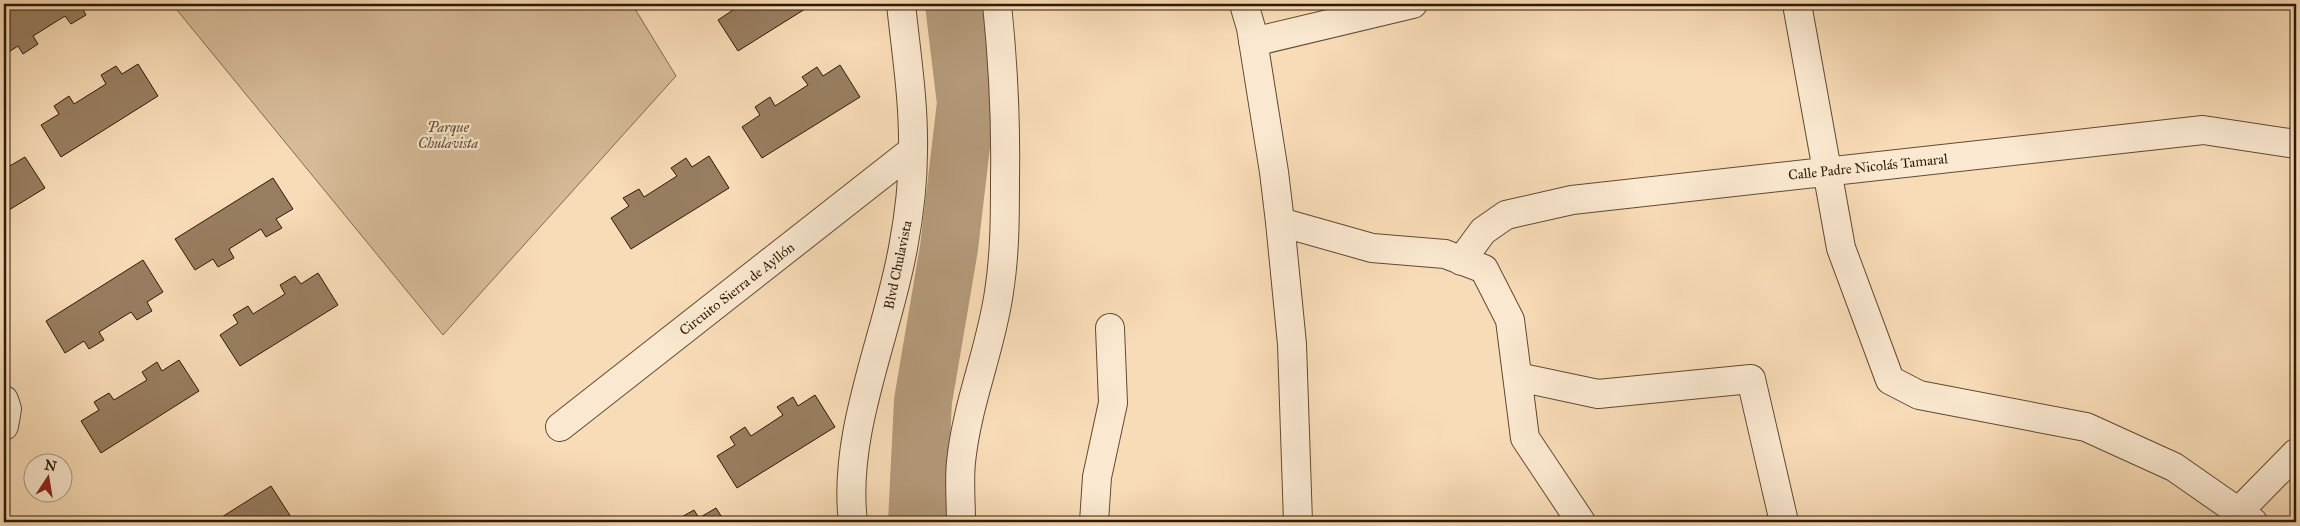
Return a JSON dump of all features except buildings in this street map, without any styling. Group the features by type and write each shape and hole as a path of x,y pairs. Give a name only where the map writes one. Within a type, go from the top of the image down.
{"street":[{"name":"Blvd Chulavista","path":"853,522 851,476 860,420 903,250 909,207 913,150 910,83 901,4"},
{"path":"961,522 961,462 970,411 991,338 1000,291 1004,250 1006,133 1002,51 997,4"},
{"path":"1244,4 1253,42 1280,222 1292,344 1298,522"},
{"path":"1253,42 1413,4"},
{"path":"1797,4 1841,248 1890,380 1919,395 2086,427 2174,467 2246,517 2296,454"},
{"name":"Calle Padre Nicolás Tamaral","path":"1460,260 1484,231 1506,214 1572,200 2203,130 2296,144"},
{"name":"Circuito Sierra de Ayllón","path":"560,427 913,150"},
{"path":"1280,222 1372,248 1445,254 1484,269 1510,320 1525,438 1581,522"},
{"path":"1094,522 1097,477 1113,403 1110,328"},
{"path":"1518,377 1598,394 1752,379 1784,522"},
{"path":"4,400 7,409 4,426"}],"green space":[{"name":"Parque Chulavista","path":"172,4 632,4 676,76 443,335"}],"waterway":[{"path":"917,522 923,401 949,248 966,103 954,4"}]}
